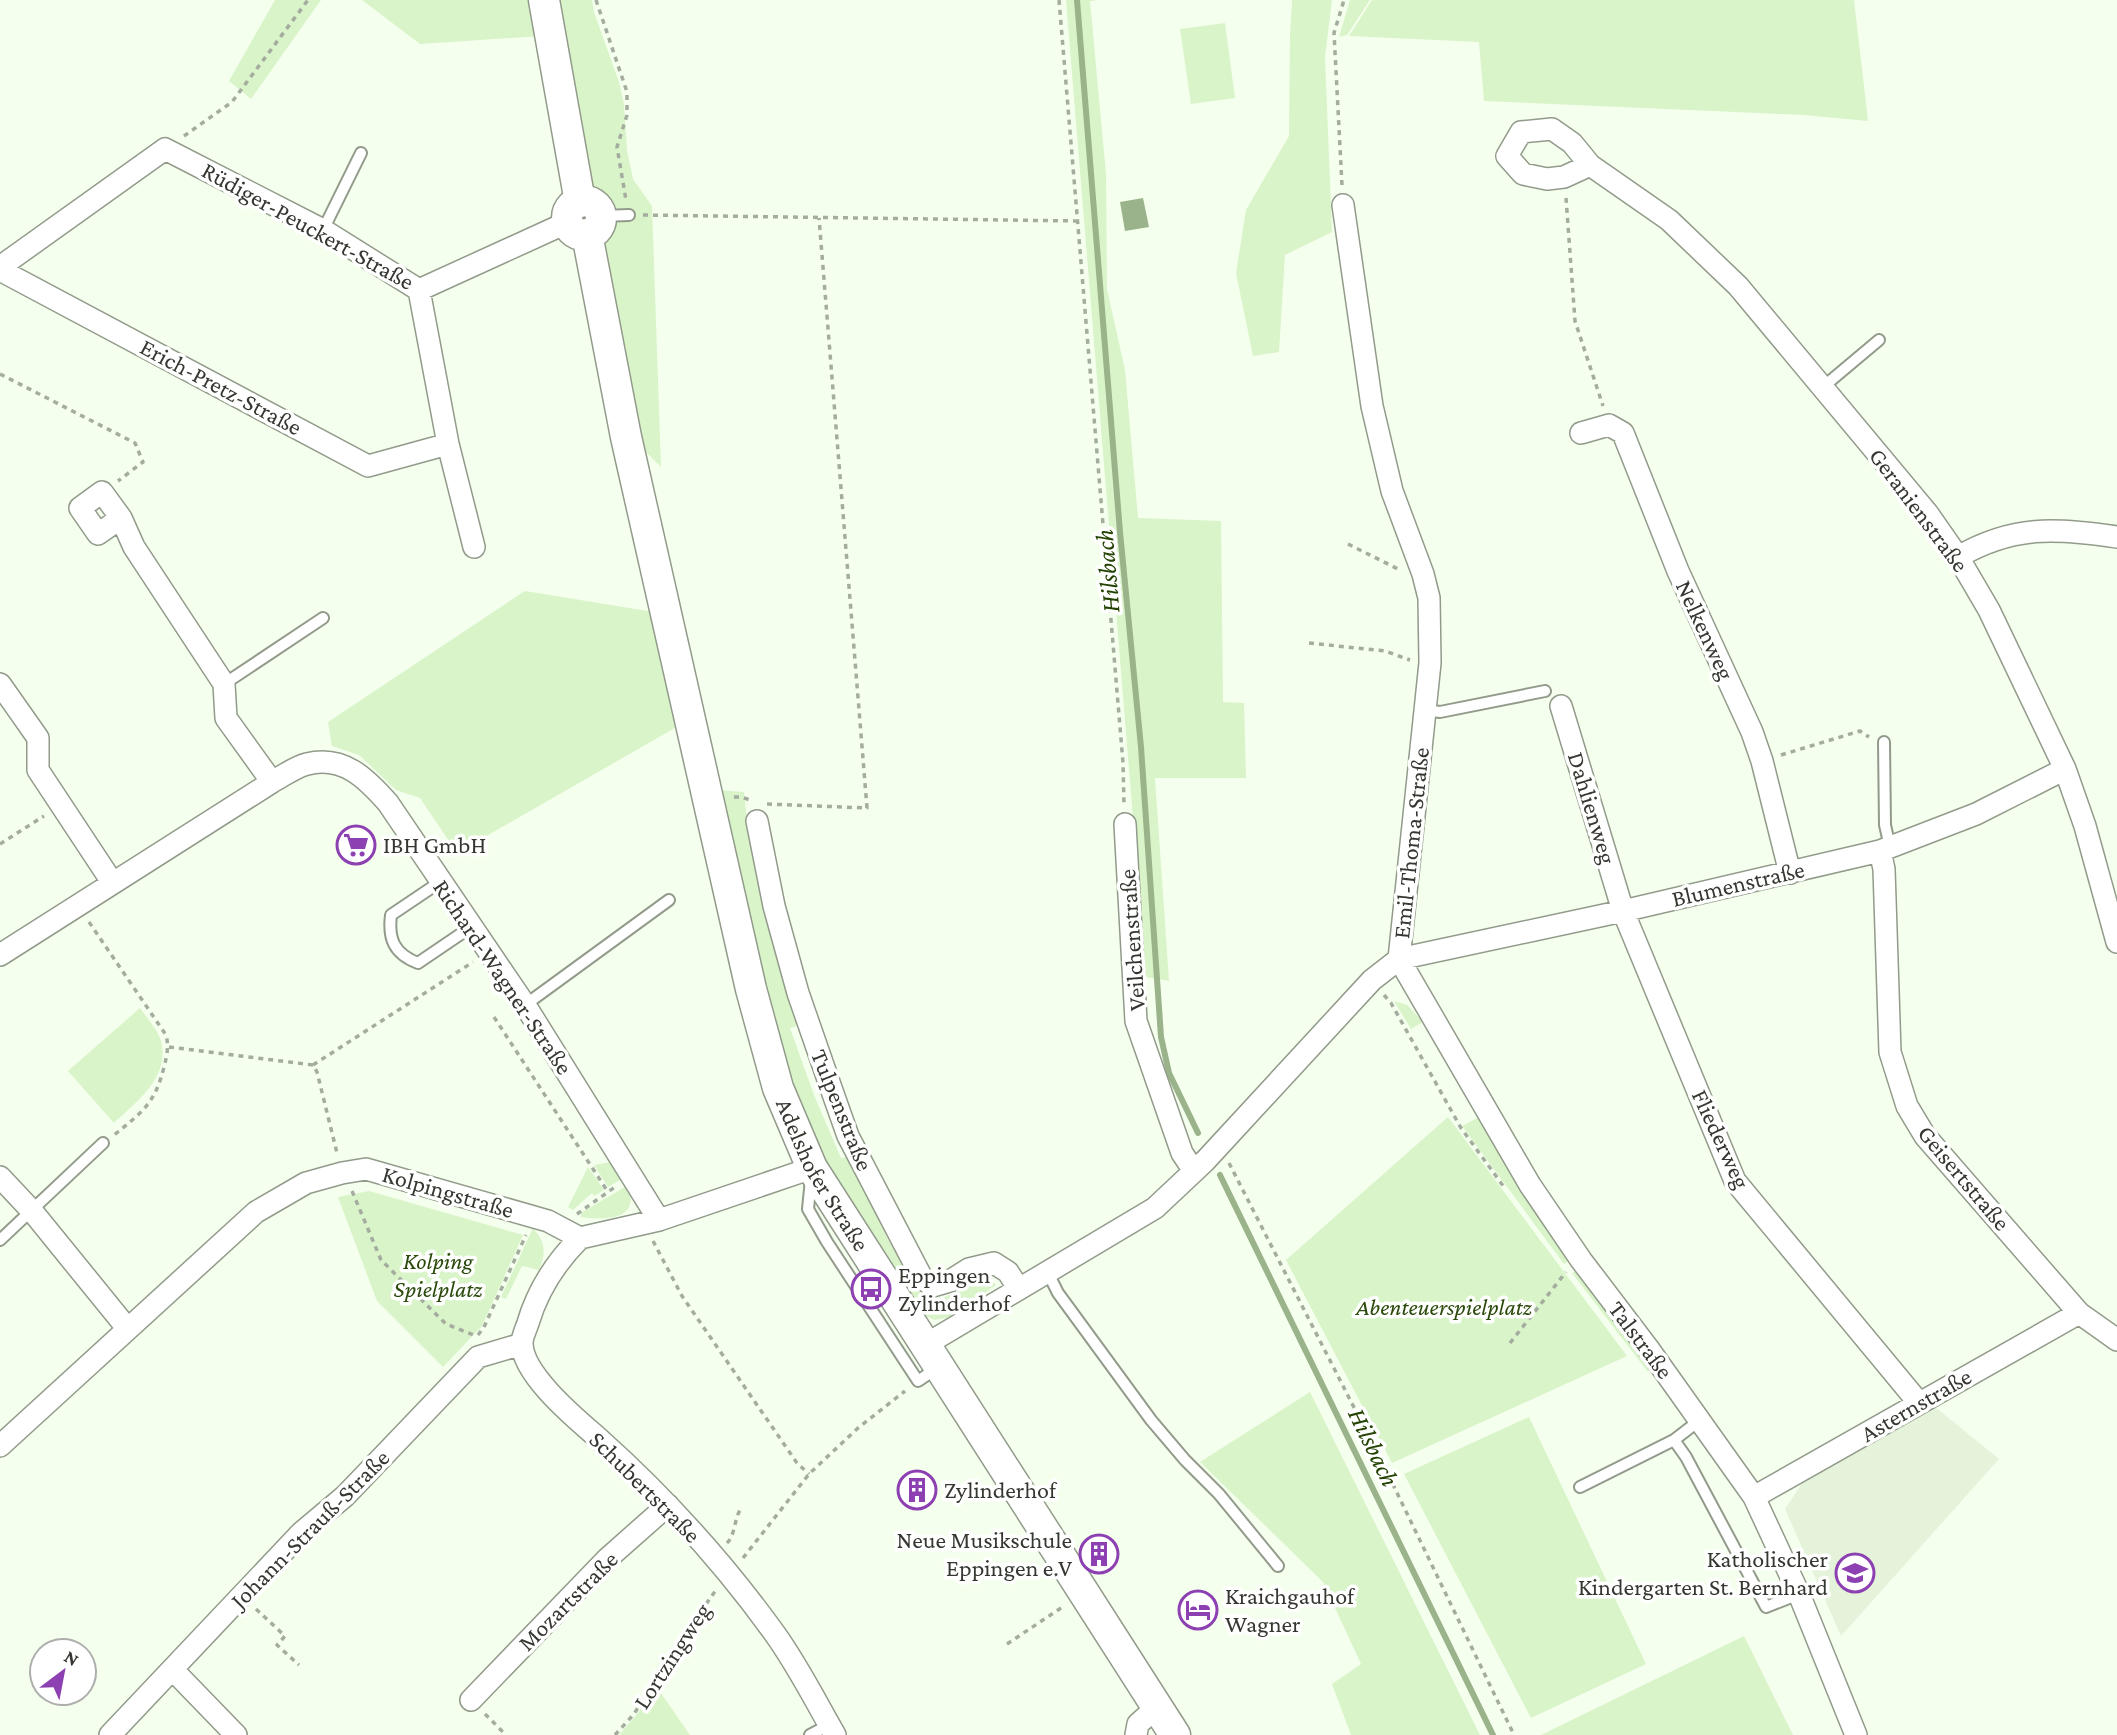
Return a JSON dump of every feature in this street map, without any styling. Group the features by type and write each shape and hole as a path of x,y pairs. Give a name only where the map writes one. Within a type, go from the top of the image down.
{"street":[{"name":"Adelshofer Straße","path":"544,0 593,218 626,438 751,989 778,1088 813,1168 927,1364 1083,1593 1175,1735"},
{"name":"Geranienstraße","path":"1590,165 1564,177 1547,179 1523,174 1507,156 1521,132 1552,130 1572,143 1590,165 1670,220 1738,286 1928,514 1958,557 1989,610 2065,769 2085,826 2117,942"},
{"name":"Rüdiger-Peuckert-Straße","path":"165,149 323,230 419,290 593,218"},
{"path":"0,268 165,149"},
{"name":"Emil-Thoma-Straße","path":"927,1364 1018,1288 1155,1208 1217,1147 1372,980 1399,959 1430,663 1429,598 1423,574 1392,491 1372,406 1343,205"},
{"name":"Erich-Pretz-Straße","path":"0,268 368,466 448,444"},
{"path":"419,290 448,444 474,547"},
{"path":"1581,433 1609,425"},
{"name":"Nelkenweg","path":"1609,425 1623,433 1678,571 1752,732 1762,761 1790,873"},
{"path":"102,492 121,518 134,547 224,684 226,718 272,782"},
{"path":"1958,557 1979,545 2015,533 2067,529 2117,537"},
{"path":"0,684 38,738 38,770 112,882"},
{"name":"Dahlienweg","path":"1553,699 1623,911"},
{"name":"Richard-Wagner-Straße","path":"0,955 272,782 305,764 331,761 366,778 388,803 525,1005 632,1175 653,1222"},
{"name":"Blumenstraße","path":"1399,959 1623,911 1885,849 1976,814 2065,769"},
{"name":"Tulpenstraße","path":"758,812 774,906 798,993 831,1088 848,1136 922,1278 933,1286 950,1281 969,1269 994,1263 1008,1272 1018,1288"},
{"name":"Veilchenstraße","path":"1125,824 1136,1021 1182,1153 1194,1171"},
{"name":"Geisertstraße","path":"1885,849 1890,1052 1907,1106 1925,1136 2078,1313 2117,1340"},
{"name":"Fliederweg","path":"1623,911 1735,1181 1919,1403"},
{"name":"Talstraße","path":"1399,959 1574,1265 1700,1420 1754,1497 1799,1594 1856,1735"},
{"path":"522,1344 534,1300 558,1260 580,1238 653,1222 813,1168"},
{"name":"Kolpingstraße","path":"0,1446 256,1212 306,1183 342,1183 366,1169 548,1221 580,1238"},
{"path":"0,1177 32,1211 127,1328"},
{"name":"Asternstraße","path":"1754,1497 2078,1313"},
{"name":"Johann-Strauß-Straße","path":"110,1735 301,1533 345,1496 478,1357 482,1345 522,1344"},
{"name":"Schubertstraße","path":"522,1344 532,1371 562,1406 637,1473 728,1574 776,1636 832,1730"},
{"name":"Mozartstraße","path":"471,1700 607,1559 668,1506"},
{"path":"173,1670 236,1735"},
{"path":"1136,1735 1138,1724 1157,1707"}],"lane":[{"path":"323,230 361,153"},
{"path":"1824,387 1879,340"},
{"path":"224,684 323,618"},
{"path":"1425,710 1440,712 1553,699"},
{"path":"1884,742 1885,849"},
{"path":"440,882 391,915 389,930 392,943 405,958 418,963 471,927"},
{"path":"525,1005 668,900"},
{"path":"0,1240 103,1143"},
{"path":"1047,1271 1058,1293 1150,1420 1219,1494 1278,1566"},
{"path":"1580,1488 1674,1440 1700,1420"},
{"path":"1674,1440 1686,1457 1766,1607 1799,1594"},
{"path":"810,1735 832,1730"}],"path":[{"path":"165,149 232,102 308,0"},
{"path":"596,0 627,92 626,116 593,218 1078,220"},
{"path":"1059,0 1123,763 1125,824"},
{"path":"1343,205 1334,33 1344,0"},
{"path":"1564,177 1575,321 1609,425"},
{"path":"758,812 867,808 819,218"},
{"path":"0,374 135,443 143,462 102,492"},
{"path":"1348,544 1411,576 1423,574"},
{"path":"1309,643 1385,651 1416,663 1430,663"},
{"path":"1762,761 1860,732 1884,742"},
{"path":"0,844 60,805"},
{"path":"77,904 166,1035 169,1047 158,1090 149,1104 103,1143"},
{"path":"169,1047 313,1065 489,952"},
{"path":"1372,980 1391,1003 1461,1128 1510,1194"},
{"path":"494,1017 608,1192"},
{"path":"313,1065 317,1072 342,1183 352,1191 381,1260 446,1324 482,1345 484,1327 534,1217"},
{"path":"1217,1147 1226,1156 1386,1470 1514,1735"},
{"path":"580,1238 576,1212 632,1175"},
{"path":"653,1222 657,1251 682,1296 797,1463 809,1474"},
{"path":"1574,1265 1574,1281"},
{"path":"1510,1343 1574,1265"},
{"name":"Lortzingweg","path":"615,1735 634,1714 673,1651 728,1574 809,1474 927,1364"},
{"path":"726,1544 732,1537 734,1520 740,1510"},
{"path":"1007,1644 1083,1593"},
{"path":"242,1596 285,1636 277,1645 299,1665"},
{"path":"471,1700 506,1735"}],"shaded area":[{"path":"1143,198 1149,227 1125,231 1120,202"},
{"name":"Katholischer Kindergarten St. Bernhard","path":"1934,1406 1999,1459 1841,1636 1785,1509 1807,1476"}],"green space":[{"path":"275,0 321,0 251,99 229,81"},
{"path":"362,0 534,0 540,36 420,44"},
{"path":"557,0 592,0 619,82 633,179 652,206 661,467 643,449 595,212"},
{"path":"1066,0 1099,0 1090,1 1106,174 1107,289 1125,370 1138,518 1221,521 1223,702 1244,703 1246,778 1155,778 1169,981 1146,977"},
{"path":"1292,0 1332,0 1325,57 1332,232 1285,255 1279,352 1253,356 1236,273 1246,210 1289,136"},
{"path":"1350,0 1370,0 1347,35 1339,37"},
{"path":"1372,0 1854,0 1868,121 1804,115 1484,101 1479,42 1349,36"},
{"path":"1225,23 1235,98 1191,104 1180,29"},
{"path":"525,591 654,612 680,725 457,853 420,798 396,790 359,755 332,746 328,722"},
{"path":"718,790 744,792 758,881 797,1026 790,1028 814,1095 841,1158 850,1157 886,1236 918,1290 939,1300 988,1276 996,1285 951,1317 934,1320 914,1310 821,1159 789,1084"},
{"path":"1394,1001 1407,1005 1423,1022 1411,1029"},
{"path":"140,1008 161,1041 161,1066 150,1088 114,1123 68,1071"},
{"name":"Abenteuerspielplatz","path":"1448,1117 1627,1356 1392,1463 1286,1260"},
{"path":"1479,1117 1568,1261 1564,1264 1462,1126"},
{"path":"612,1162 623,1178 608,1187 594,1165"},
{"path":"588,1167 604,1190 594,1196 592,1193 573,1210 568,1207"},
{"path":"628,1185 630,1206 625,1212 610,1218 581,1217 581,1213"},
{"name":"Kolping Spielplatz","path":"369,1191 523,1235 482,1326 443,1367 377,1301 338,1197"},
{"path":"533,1228 544,1248 539,1270 522,1266 506,1299 501,1297"},
{"path":"1577,1271 1649,1369 1648,1372 1572,1273"},
{"path":"1310,1392 1480,1735 1351,1735 1332,1684 1361,1664 1323,1582 1200,1462"},
{"path":"1529,1417 1646,1664 1531,1718 1404,1474"},
{"path":"1744,1636 1793,1735 1541,1735"},
{"path":"656,1686 690,1735 619,1735 638,1713"}],"waterway":[{"name":"Hilsbach","path":"1077,0 1120,532 1141,747 1161,1037 1169,1073 1198,1133"},
{"name":"Hilsbach","path":"1220,1175 1493,1735"}],"place":[{"name":"IBH GmbH","path":"356,845"},
{"name":"Eppingen Zylinderhof","path":"871,1289"},
{"name":"Zylinderhof","path":"917,1490"},
{"name":"Neue Musikschule Eppingen e.V","path":"1099,1554"},
{"name":"Katholischer Kindergarten St. Bernhard","path":"1855,1573"},
{"name":"Kraichgauhof Wagner","path":"1198,1610"}]}
